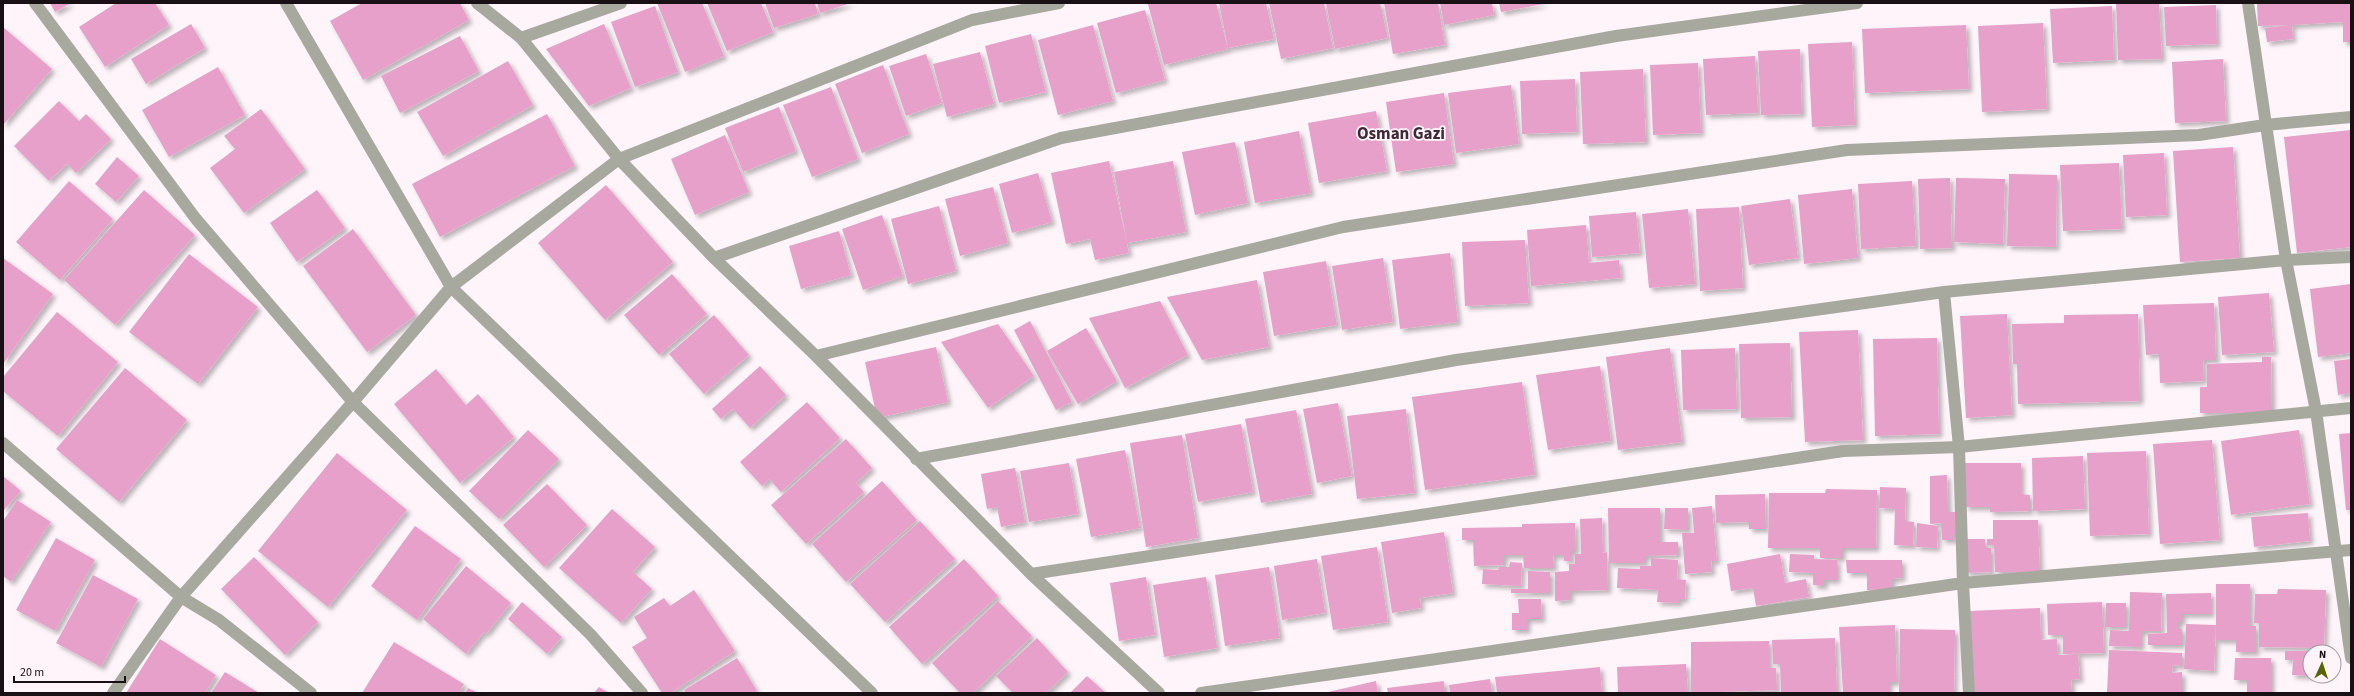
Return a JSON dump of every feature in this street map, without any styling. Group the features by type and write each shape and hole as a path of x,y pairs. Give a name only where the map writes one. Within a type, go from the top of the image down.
{"street":[{"path":"36,3 196,219 353,402 591,635 642,693"},
{"path":"286,3 451,287 872,693"},
{"path":"477,3 521,38 619,159 714,258 816,356 1031,574 1159,693"},
{"path":"521,38 620,3"},
{"path":"113,693 181,597 353,402 451,287 619,159 972,20 1059,3"},
{"path":"714,258 1061,138 1616,36 1857,3"},
{"path":"2248,3 2286,260 2316,411 2351,658"},
{"path":"816,356 1343,227 1847,150 2199,135 2265,125 2351,117"},
{"path":"916,458 1456,360 1944,292 2286,260 2351,257"},
{"path":"1944,292 1959,447 1963,582 1969,693"},
{"path":"1031,574 1843,451 1959,447 2351,408"},
{"path":"3,444 181,597 219,620 311,693"},
{"path":"1201,693 1963,582 2351,550"}],"building":[{"path":"50,3 71,3 55,12"},
{"path":"116,3 155,3 169,25 105,67 79,27"},
{"path":"362,3 460,3 469,20 363,80 330,21"},
{"path":"657,3 702,3 724,56 685,72"},
{"path":"707,3 761,3 773,32 727,51"},
{"path":"765,3 815,3 818,14 774,28"},
{"path":"817,3 851,3 820,13"},
{"path":"1216,3 1228,49 1164,65 1148,4"},
{"path":"1219,3 1266,3 1274,39 1228,48"},
{"path":"1269,3 1324,3 1333,48 1281,59"},
{"path":"1326,3 1380,3 1388,38 1335,49"},
{"path":"1384,3 1438,3 1445,45 1393,54"},
{"path":"1440,3 1492,3 1494,15 1444,25"},
{"path":"1499,3 1543,3 1543,4 1501,12"},
{"path":"2116,3 2159,3 2162,59 2118,60"},
{"path":"2257,3 2351,3 2351,42 2343,42 2343,22 2292,25 2293,39 2267,42 2265,28 2289,25 2258,26"},
{"path":"2216,5 2217,44 2166,46 2164,7"},
{"path":"655,6 678,72 635,87 611,22"},
{"path":"2112,6 2114,60 2053,63 2050,9"},
{"path":"1145,10 1165,80 1116,93 1097,23"},
{"path":"2043,23 2047,109 1982,112 1978,26"},
{"path":"191,24 205,48 146,84 131,59"},
{"path":"604,24 631,88 589,106 546,49"},
{"path":"1093,25 1113,101 1058,115 1038,40"},
{"path":"1966,25 1969,89 1865,93 1862,29"},
{"path":"3,27 52,69 3,125"},
{"path":"1031,34 1046,92 999,103 985,46"},
{"path":"460,36 479,71 400,113 381,76"},
{"path":"1852,42 1855,125 1812,127 1808,44"},
{"path":"1800,49 1802,114 1761,115 1758,51"},
{"path":"980,52 994,104 947,117 933,64"},
{"path":"926,54 942,103 906,116 889,66"},
{"path":"1755,56 1758,113 1706,115 1703,59"},
{"path":"2223,59 2226,121 2175,123 2172,62"},
{"path":"508,61 533,105 443,156 417,112"},
{"path":"1698,63 1701,133 1653,135 1650,65"},
{"path":"883,65 909,134 862,153 835,84"},
{"path":"218,67 245,115 169,157 142,110"},
{"path":"1643,69 1646,142 1583,144 1580,72"},
{"path":"1575,79 1577,132 1522,134 1520,81"},
{"path":"1511,85 1519,144 1456,153 1448,93"},
{"path":"831,87 858,159 812,177 783,105"},
{"path":"1444,93 1454,164 1396,172 1386,102"},
{"path":"59,101 79,121 86,114 111,139 76,173 67,164 49,181 14,146"},
{"path":"779,107 796,151 743,172 725,128"},
{"path":"261,109 305,169 244,213 210,168 235,149 224,136"},
{"path":"1376,111 1387,171 1319,183 1308,123"},
{"path":"547,114 575,166 440,237 412,184"},
{"path":"2351,130 2351,247 2297,253 2284,137"},
{"path":"1299,131 1311,193 1255,203 1244,142"},
{"path":"725,135 749,192 695,215 671,159"},
{"path":"1235,142 1248,203 1195,215 1182,152"},
{"path":"2233,147 2240,258 2180,262 2173,151"},
{"path":"2164,153 2167,215 2126,217 2123,155"},
{"path":"117,157 139,176 116,202 95,184"},
{"path":"1109,161 1129,253 1095,260 1090,239 1066,244 1051,173"},
{"path":"1173,161 1186,232 1127,243 1114,172"},
{"path":"2119,163 2122,229 2063,231 2060,165"},
{"path":"1038,173 1052,222 1012,233 999,184"},
{"path":"2009,174 2057,175 2056,247 2007,246"},
{"path":"1950,178 1952,248 1920,249 1918,179"},
{"path":"1956,178 2005,179 2003,244 1954,242"},
{"path":"69,181 113,219 60,280 16,242"},
{"path":"1912,181 1916,246 1861,249 1858,184"},
{"path":"606,185 673,262 605,320 538,243"},
{"path":"993,187 1008,243 960,256 945,199"},
{"path":"1852,189 1858,258 1804,264 1798,195"},
{"path":"144,190 195,235 115,325 64,280"},
{"path":"317,190 345,228 297,262 270,223"},
{"path":"1790,199 1798,258 1749,265 1741,206"},
{"path":"939,206 956,271 908,284 891,219"},
{"path":"1739,207 1743,288 1700,291 1696,209"},
{"path":"1688,209 1695,284 1649,288 1642,214"},
{"path":"1636,212 1640,253 1592,257 1589,216"},
{"path":"882,215 903,276 863,290 842,229"},
{"path":"1586,225 1589,263 1619,260 1621,278 1531,286 1527,230"},
{"path":"353,229 416,315 367,352 303,266"},
{"path":"839,231 851,275 801,289 789,246"},
{"path":"1525,240 1529,303 1465,306 1462,242"},
{"path":"1450,253 1458,322 1400,329 1392,260"},
{"path":"189,254 258,307 198,384 129,332"},
{"path":"3,258 53,294 3,364"},
{"path":"1383,258 1393,322 1342,330 1332,266"},
{"path":"1326,261 1337,325 1274,336 1263,272"},
{"path":"672,274 707,314 659,355 624,315"},
{"path":"1257,280 1269,347 1202,360 1167,297"},
{"path":"2351,284 2351,353 2318,357 2310,289"},
{"path":"2269,293 2274,352 2222,355 2218,297"},
{"path":"1160,301 1188,355 1125,388 1089,318"},
{"path":"2214,303 2216,360 2203,360 2204,381 2160,383 2159,354 2146,355 2143,305"},
{"path":"57,312 118,362 58,436 3,391 3,377"},
{"path":"2007,314 2012,415 1966,418 1960,316"},
{"path":"2138,314 2140,401 2018,404 2017,364 2013,364 2012,324 2064,323 2064,315"},
{"path":"714,315 749,355 704,394 669,354"},
{"path":"1030,321 1072,402 1056,410 1014,330"},
{"path":"998,324 1034,376 988,408 941,342"},
{"path":"1086,328 1117,381 1078,404 1047,351"},
{"path":"1858,330 1863,440 1805,442 1799,332"},
{"path":"1937,338 1939,434 1875,436 1873,339"},
{"path":"1790,343 1792,417 1741,418 1739,344"},
{"path":"936,347 948,402 877,418 865,362"},
{"path":"1670,348 1682,442 1618,450 1606,357"},
{"path":"1735,348 1737,409 1683,410 1681,350"},
{"path":"2262,357 2271,357 2272,413 2200,413 2200,387 2207,387 2207,364 2262,362"},
{"path":"2351,359 2351,393 2338,395 2334,361"},
{"path":"760,366 786,395 750,428 733,409 721,419 712,409"},
{"path":"1600,366 1611,441 1548,450 1536,375"},
{"path":"125,368 187,420 119,502 56,449"},
{"path":"436,369 466,405 478,394 514,437 460,483 394,404"},
{"path":"1522,382 1535,475 1425,490 1412,397"},
{"path":"807,402 840,438 781,492 769,479 762,486 740,462"},
{"path":"1338,403 1352,476 1317,483 1303,409"},
{"path":"1406,409 1415,493 1357,499 1347,416"},
{"path":"1296,410 1312,494 1261,503 1245,419"},
{"path":"1241,424 1253,492 1198,502 1185,434"},
{"path":"528,430 559,459 499,519 469,491"},
{"path":"2299,430 2310,504 2231,515 2221,441"},
{"path":"2351,433 2351,510 2346,510 2339,434"},
{"path":"1182,435 1198,538 1146,547 1130,443"},
{"path":"846,439 872,468 856,483 864,492 806,544 771,505"},
{"path":"2212,440 2220,540 2160,544 2153,444"},
{"path":"1125,450 1140,528 1091,537 1076,459"},
{"path":"2146,451 2149,534 2090,536 2087,453"},
{"path":"337,453 407,510 328,607 258,551"},
{"path":"2083,456 2085,509 2033,511 2032,458"},
{"path":"1069,463 1078,514 1029,522 1020,471"},
{"path":"1965,463 2021,463 2021,494 2030,495 2030,511 1990,512 1990,507 1965,507"},
{"path":"1015,468 1025,522 1001,527 997,507 987,509 981,474"},
{"path":"1947,475 1948,512 1958,512 1958,534 1954,534 1954,540 1942,540 1941,523 1930,524 1930,476"},
{"path":"3,476 21,491 3,511"},
{"path":"882,481 917,520 846,582 812,544"},
{"path":"547,484 587,525 544,567 503,525"},
{"path":"1880,487 1906,488 1905,521 1914,522 1913,546 1894,545 1895,509 1879,508"},
{"path":"1826,489 1877,490 1876,548 1842,548 1842,558 1820,558 1820,548 1768,548 1769,493 1825,493"},
{"path":"1765,494 1766,529 1749,529 1749,522 1716,523 1715,495"},
{"path":"17,500 51,522 11,582 3,576 3,521"},
{"path":"1712,506 1717,561 1711,561 1712,572 1685,574 1682,533 1694,533 1692,508"},
{"path":"1608,508 1660,508 1660,542 1678,542 1678,555 1645,556 1645,563 1609,563"},
{"path":"1665,508 1688,508 1688,530 1664,529"},
{"path":"612,509 655,547 633,572 652,589 621,623 559,568"},
{"path":"2308,513 2310,541 2254,547 2251,517"},
{"path":"1602,518 1603,553 1607,552 1608,590 1570,591 1570,600 1555,601 1555,572 1569,571 1569,564 1575,564 1575,554 1581,554 1580,519"},
{"path":"1993,520 2038,520 2040,572 1995,572 1994,545 1987,545 1987,539 1993,539"},
{"path":"920,521 955,559 885,622 850,584"},
{"path":"1575,523 1576,551 1571,551 1571,561 1564,561 1564,555 1553,555 1554,568 1524,568 1523,555 1504,555 1504,565 1474,566 1473,540 1462,540 1462,528 1522,527 1522,524"},
{"path":"1917,523 1938,526 1937,548 1916,547"},
{"path":"415,526 461,559 417,620 371,586"},
{"path":"1444,532 1453,593 1420,598 1421,608 1392,613 1381,542"},
{"path":"56,538 95,560 55,631 16,610"},
{"path":"1965,539 1985,539 1985,548 1991,548 1991,572 1966,573"},
{"path":"1377,547 1388,622 1333,630 1321,556"},
{"path":"1780,554 1785,583 1806,579 1809,597 1756,606 1753,588 1731,591 1727,564"},
{"path":"1790,554 1814,555 1814,559 1837,560 1837,580 1824,580 1824,586 1813,585 1813,573 1789,572"},
{"path":"254,557 318,622 285,655 221,589"},
{"path":"1651,558 1678,560 1677,579 1686,580 1685,599 1679,599 1679,603 1657,602 1658,590 1617,588 1618,568 1640,569 1640,566 1651,566"},
{"path":"964,559 998,596 922,664 889,627"},
{"path":"1317,559 1325,613 1282,620 1274,566"},
{"path":"1846,560 1902,560 1902,578 1892,579 1892,589 1867,590 1867,573 1847,573"},
{"path":"1510,562 1522,563 1521,586 1482,584 1483,569 1498,570 1499,567 1509,567"},
{"path":"466,566 511,603 486,634 484,632 466,654 423,619"},
{"path":"1269,567 1280,638 1225,646 1215,575"},
{"path":"1528,571 1550,572 1550,593 1511,593 1511,589 1528,589"},
{"path":"93,575 138,599 101,667 56,643"},
{"path":"1146,577 1155,635 1119,641 1110,583"},
{"path":"1206,577 1217,648 1164,657 1153,585"},
{"path":"2216,584 2250,584 2250,626 2256,626 2256,652 2236,652 2236,640 2216,640"},
{"path":"2278,589 2326,590 2324,644 2302,644 2302,648 2259,647 2259,623 2254,623 2255,594 2277,594"},
{"path":"694,590 735,651 671,693 662,693 632,647 647,638 634,617 664,598 670,606"},
{"path":"2130,592 2162,593 2161,631 2141,631 2141,647 2109,646 2110,630 2129,631"},
{"path":"2211,593 2211,614 2182,614 2182,622 2178,622 2178,629 2182,629 2182,645 2148,645 2148,634 2167,633 2166,594"},
{"path":"1518,599 1541,599 1542,619 1527,619 1527,630 1512,630 1512,613 1519,613"},
{"path":"998,601 1032,636 973,693 960,693 932,663"},
{"path":"522,602 562,637 547,654 508,619"},
{"path":"2102,602 2104,653 2063,654 2063,635 2048,635 2047,604"},
{"path":"2106,603 2126,603 2126,627 2105,627"},
{"path":"2040,608 2041,640 2057,639 2058,655 2078,654 2080,679 2071,680 2072,693 1974,693 1970,611"},
{"path":"2186,624 2216,625 2214,671 2184,669"},
{"path":"1895,625 1897,682 1889,682 1889,693 1843,693 1839,627"},
{"path":"1900,629 1955,630 1954,692 1899,692"},
{"path":"1037,638 1068,672 1046,693 1013,693 996,676"},
{"path":"1835,638 1837,693 1781,693 1780,664 1773,664 1772,640"},
{"path":"160,639 216,675 205,693 126,693"},
{"path":"1769,641 1769,668 1776,668 1777,690 1691,693 1691,642"},
{"path":"394,642 464,684 459,693 362,693"},
{"path":"2109,650 2182,653 2182,666 2173,665 2172,673 2182,672 2182,693 2107,693"},
{"path":"2285,651 2302,651 2302,676 2292,675 2293,660 2285,660"},
{"path":"737,658 757,691 753,693 686,693 684,690"},
{"path":"2235,658 2271,658 2271,693 2247,693 2247,680 2234,680"},
{"path":"1686,664 1688,693 1618,693 1617,667"},
{"path":"1600,667 1602,693 1497,693 1495,677"},
{"path":"225,672 259,693 211,693"},
{"path":"1087,676 1106,693 1070,693"},
{"path":"1490,679 1492,693 1450,693 1449,685"},
{"path":"1376,681 1378,693 1328,693 1328,692"},
{"path":"1444,681 1445,693 1388,693 1387,688"},
{"path":"599,687 609,693 594,693"},
{"path":"468,688 478,693 465,693"}],"district":[{"name":"Osman Gazi","path":"1401,134"}]}
